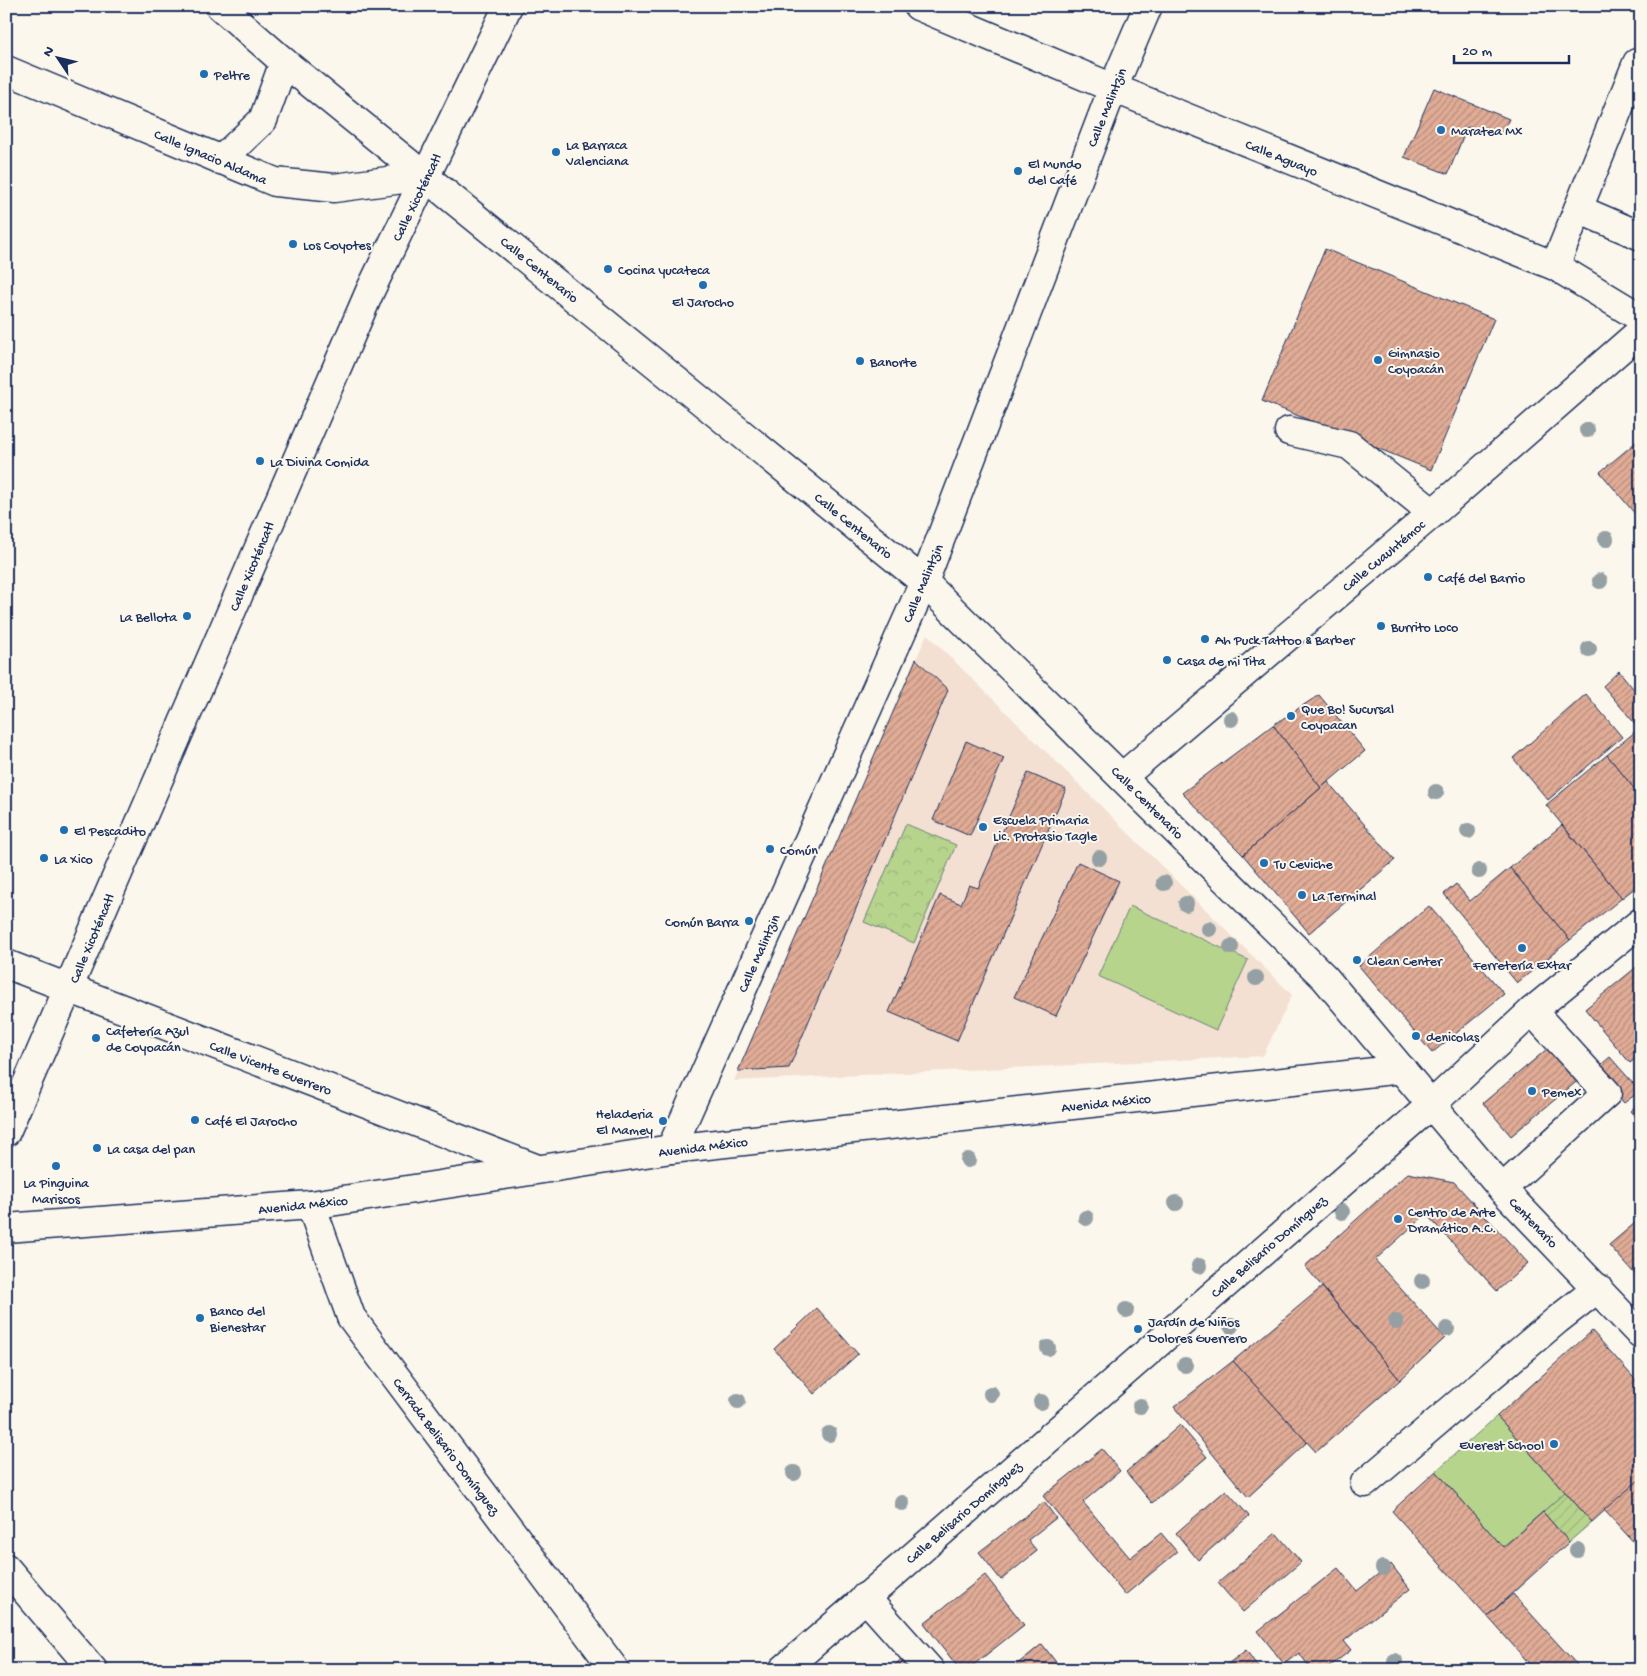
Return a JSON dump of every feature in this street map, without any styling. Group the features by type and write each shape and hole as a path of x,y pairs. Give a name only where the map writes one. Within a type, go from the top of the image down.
{"street":[{"name":"Calle Centenario","path":"220,6 284,62 924,582 1325,978 1431,1105"},
{"name":"Calle Xicoténcatl","path":"6,1132 366,300 508,6"},
{"name":"Calle Aguayo","path":"918,6 1113,88 1555,266 1641,318"},
{"name":"Calle Malintzin","path":"671,1149 924,582 1113,88 1148,6"},
{"path":"221,160 263,120 284,62"},
{"path":"1555,266 1637,63"},
{"name":"Calle Ignacio Aldama","path":"6,70 275,182 334,188 426,176"},
{"path":"1578,208 1641,236"},
{"name":"Calle Cuauhtémoc","path":"1122,777 1433,513 1641,331"},
{"path":"1289,431 1349,445 1433,513"},
{"name":"Calle Belisario Domínguez","path":"783,1670 1431,1105 1532,1011 1641,922"},
{"name":"Calle Vicente Guerrero","path":"6,964 536,1168"},
{"path":"1502,1189 1607,1093 1532,1011"},
{"name":"Avenida México","path":"6,1228 311,1205 536,1168 671,1149 1402,1069"},
{"name":"Centenario","path":"1431,1105 1502,1189 1641,1335"},
{"name":"Cerrada Belisario Domínguez","path":"311,1205 351,1317 615,1670"},
{"path":"1365,1484 1557,1320 1598,1288"},
{"path":"6,1568 93,1670"},
{"path":"865,1597 930,1670"}],"shaded area":[{"name":"Escuela Primaria Lic. Protasio Tagle","path":"927,634 1292,995 1263,1056 734,1081"}],"green space":[{"path":"906,824 956,845 914,943 864,922"},
{"path":"1130,906 1248,960 1216,1030 1098,976"},
{"path":"1497,1416 1565,1492 1503,1547 1436,1471"},
{"path":"1565,1492 1592,1522 1569,1542 1543,1512"}],"building":[{"name":"Maratea Mx","path":"1434,88 1509,119 1501,135 1467,127 1448,174 1404,157"},
{"name":"Gimnasio Coyoacán","path":"1325,249 1494,319 1431,470 1262,401"},
{"path":"1641,438 1641,521 1600,472"},
{"path":"916,659 948,690 789,1068 738,1071"},
{"path":"1619,671 1641,698 1641,722 1637,726 1603,686"},
{"path":"1586,694 1622,737 1548,800 1513,758"},
{"path":"1319,695 1365,751 1321,788 1273,725"},
{"path":"1273,725 1321,788 1243,855 1182,793"},
{"path":"1641,727 1641,795 1640,796 1607,755"},
{"path":"966,741 1004,758 970,836 933,820"},
{"path":"1607,755 1641,797 1641,883 1622,898 1546,805"},
{"path":"1028,773 1066,789 957,1041 889,1012 940,895 961,904 969,885 978,888"},
{"path":"1328,782 1395,860 1309,933 1243,855"},
{"path":"1562,825 1622,898 1570,940 1510,868"},
{"path":"1078,862 1119,881 1056,1016 1014,997"},
{"path":"1510,868 1570,940 1517,983 1444,894 1456,884 1470,901"},
{"path":"1429,906 1504,994 1432,1053 1359,966"},
{"path":"1639,965 1641,968 1641,1054 1630,1063 1585,1009"},
{"name":"Pemex","path":"1553,1044 1581,1078 1511,1136 1483,1103"},
{"path":"1610,1057 1640,1091 1624,1103 1595,1070"},
{"path":"1641,1102 1641,1123 1630,1111"},
{"path":"1408,1173 1454,1182 1528,1263 1497,1291 1426,1214 1375,1260 1445,1338 1400,1380 1305,1266"},
{"path":"1641,1218 1641,1281 1609,1245"},
{"path":"1322,1287 1400,1380 1316,1452 1233,1361"},
{"path":"817,1308 858,1354 814,1394 774,1349"},
{"path":"1592,1331 1641,1386 1641,1478 1592,1522 1497,1416"},
{"path":"1233,1361 1307,1442 1248,1497 1174,1407"},
{"path":"1180,1425 1207,1457 1152,1503 1126,1472"},
{"path":"1102,1449 1120,1471 1083,1502 1130,1558 1161,1533 1177,1552 1125,1595 1043,1496"},
{"path":"1436,1471 1503,1547 1543,1512 1569,1542 1487,1616 1392,1511"},
{"path":"1641,1478 1641,1550 1604,1510"},
{"path":"1226,1490 1249,1516 1198,1560 1176,1533"},
{"path":"1044,1502 1056,1518 1028,1540 1037,1551 1001,1580 979,1552"},
{"path":"1276,1533 1301,1562 1243,1612 1218,1583"},
{"path":"1391,1564 1410,1589 1344,1641 1351,1650 1329,1667 1332,1670 1312,1670 1299,1653 1284,1664 1258,1631 1338,1568 1357,1591"},
{"path":"985,1575 1024,1625 967,1670 960,1670 924,1623"},
{"path":"1513,1594 1577,1665 1572,1670 1535,1670 1487,1616"},
{"path":"1042,1644 1062,1670 1010,1670"},
{"path":"1246,1650 1260,1670 1220,1670"},
{"path":"901,1659 909,1670 890,1670"}],"place":[{"name":"Peltre","path":"204,74"},
{"name":"Maratea Mx","path":"1441,130"},
{"name":"La Barraca Valenciana","path":"556,152"},
{"name":"El Mundo del Café","path":"1018,171"},
{"name":"Los Coyotes","path":"293,244"},
{"name":"Cocina yucateca","path":"608,269"},
{"name":"El Jarocho","path":"703,285"},
{"name":"Gimnasio Coyoacán","path":"1378,360"},
{"name":"Banorte","path":"860,361"},
{"name":"La Divina Comida","path":"260,461"},
{"name":"Café del Barrio","path":"1428,577"},
{"name":"La Bellota","path":"187,616"},
{"name":"Burrito Loco","path":"1381,626"},
{"name":"Ah Puck Tattoo & Barber","path":"1205,639"},
{"name":"Casa de mi Tita","path":"1167,660"},
{"name":"Que Bo! Sucursal Coyoacan","path":"1291,716"},
{"name":"Escuela Primaria Lic. Protasio Tagle","path":"983,827"},
{"name":"El Pescadito","path":"64,830"},
{"name":"Común","path":"770,849"},
{"name":"La Xico","path":"44,858"},
{"name":"Tu Ceviche","path":"1264,863"},
{"name":"La Terminal","path":"1302,895"},
{"name":"Común Barra","path":"749,921"},
{"name":"Ferretería Extar","path":"1522,948"},
{"name":"Clean Center","path":"1357,960"},
{"name":"denicolas","path":"1416,1036"},
{"name":"Cafetería Azul de Coyoacán","path":"96,1038"},
{"name":"Pemex","path":"1532,1091"},
{"name":"Café El Jarocho","path":"195,1120"},
{"name":"Heladeria El Mamey","path":"663,1121"},
{"name":"La casa del pan","path":"97,1148"},
{"name":"La Pinguina Mariscos","path":"56,1166"},
{"name":"Centro de Arte Dramático A.C.","path":"1398,1219"},
{"name":"Banco del Bienestar","path":"200,1318"},
{"name":"Jardín de Niños Dolores Guerrero","path":"1138,1329"},
{"name":"Everest School","path":"1554,1444"}]}
